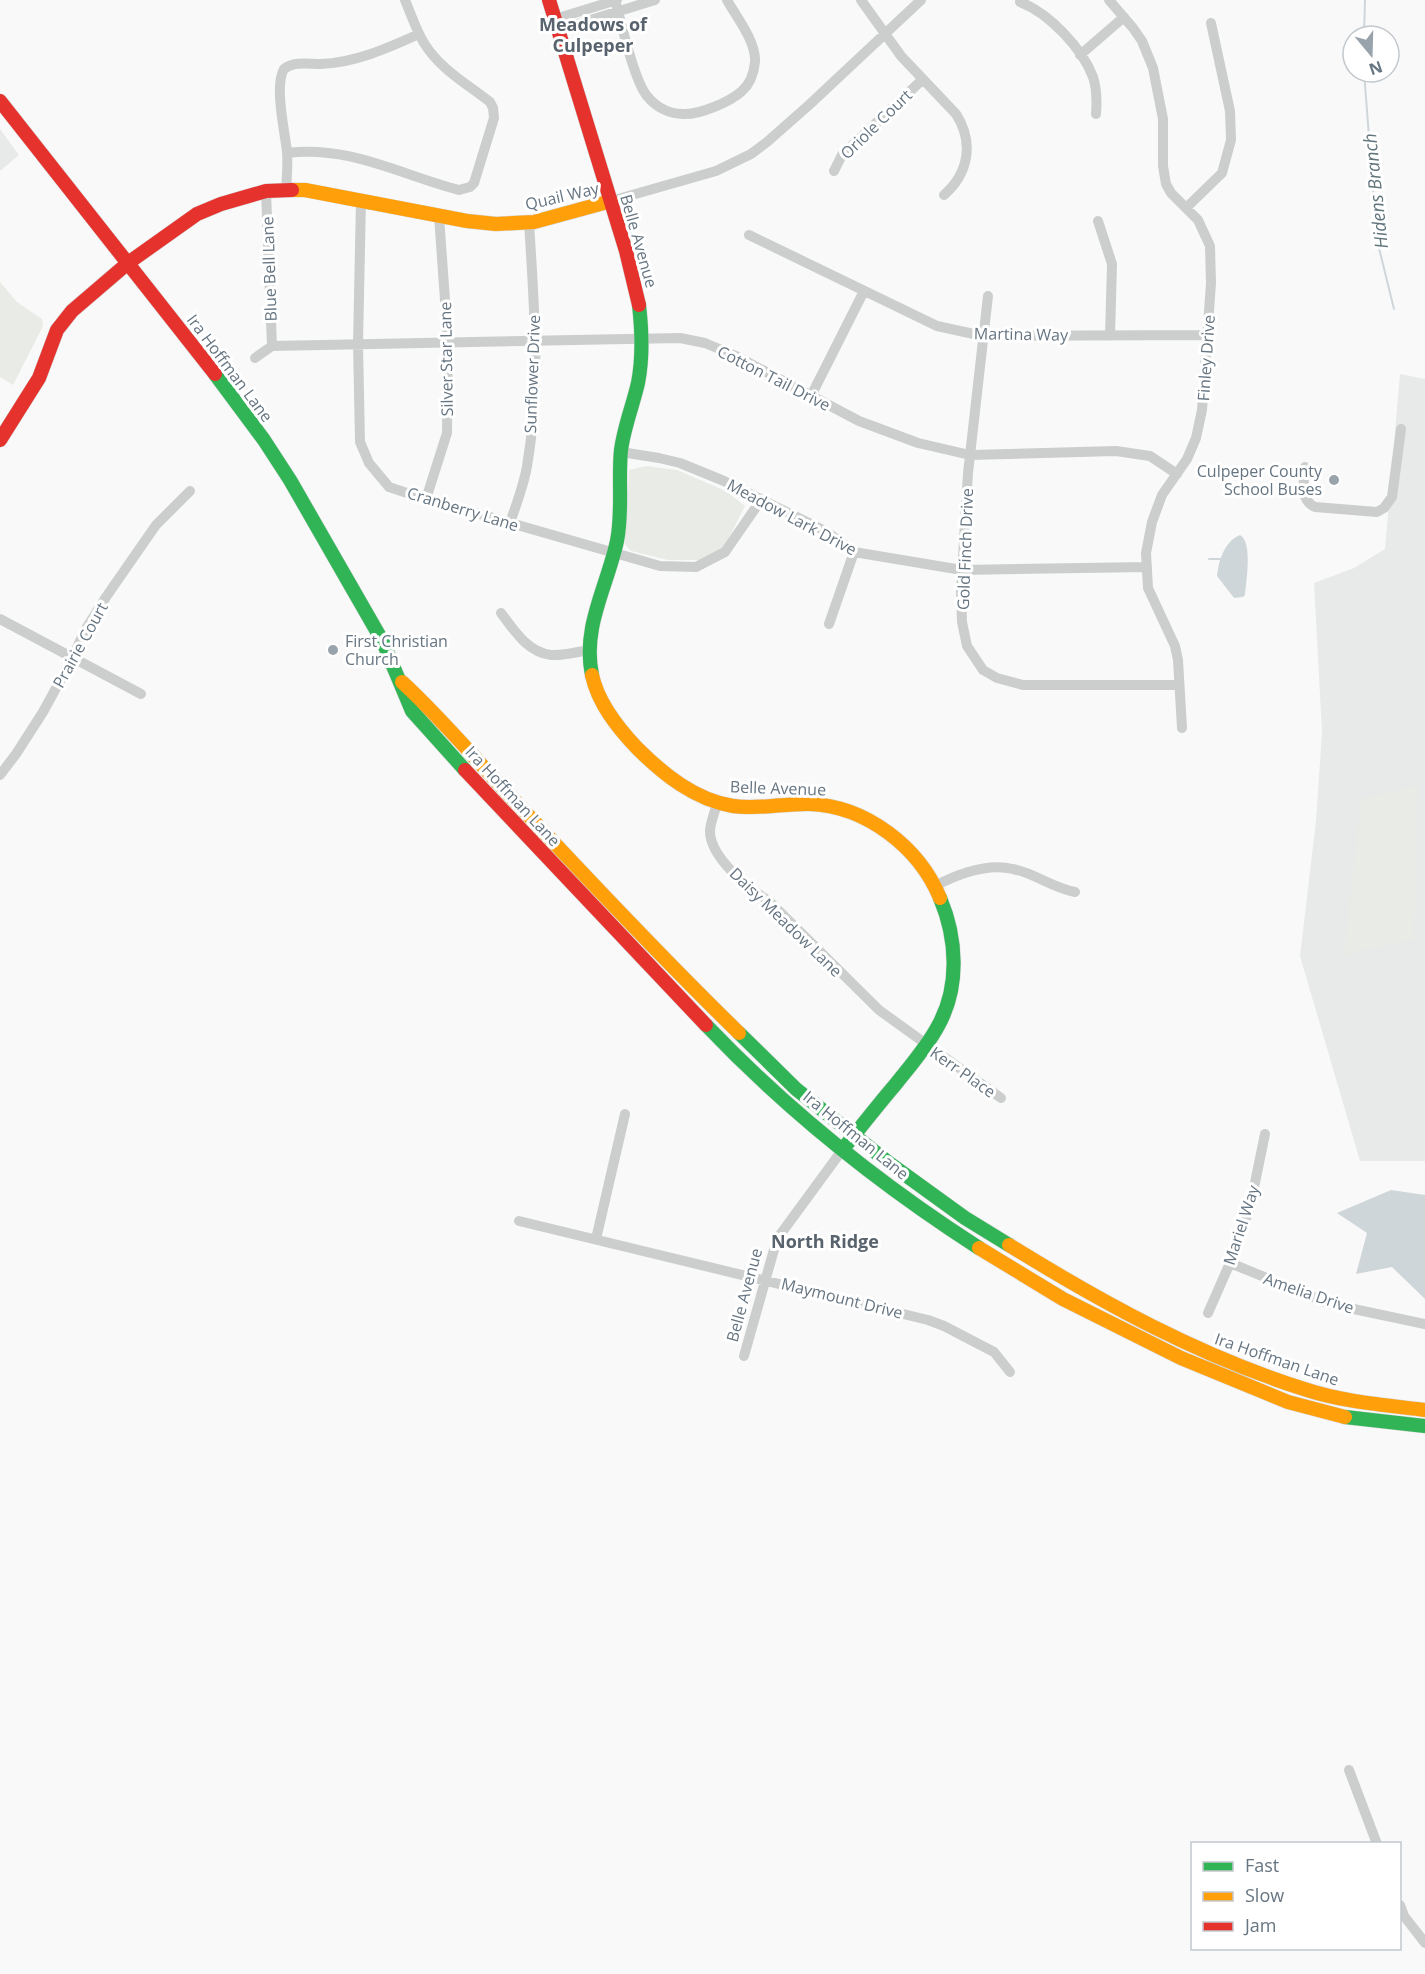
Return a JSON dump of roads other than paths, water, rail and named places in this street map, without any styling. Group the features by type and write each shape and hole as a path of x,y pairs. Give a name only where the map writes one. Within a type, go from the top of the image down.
{"main road":[{"name":"Belle Avenue","path":"549,0 632,264 637,288 641,338 639,376 626,420 621,452 620,521 616,544 597,601 589,650 591,670 598,695 616,725 652,764 675,783 718,802 748,807 819,804 861,816 889,832 916,857 935,886 951,926 954,939 953,976 945,1012 926,1045 843,1149"},
{"name":"Ira Hoffman Lane","path":"0,101 242,409 290,480 382,642 412,711 490,797 730,1050 802,1115 874,1174 977,1247 1063,1299 1181,1358 1288,1402 1343,1417 1425,1426"},
{"name":"Quail Way","path":"0,440 39,378 57,330 72,311 128,263 197,214 235,198 266,191 305,190 439,216 496,224 550,218 611,201"},
{"name":"Ira Hoffman Lane","path":"398,678 433,710 510,795 698,993 796,1089 889,1163 965,1218 1085,1292 1167,1335 1221,1359 1305,1390 1359,1402 1425,1410"}],"street":[{"path":"287,153 305,151 338,153 455,189 470,187 477,179 494,118 493,108 490,102 432,55 419,34 405,0"},
{"path":"557,25 616,3 655,0"},
{"path":"616,3 633,63 647,96 663,110 690,115 723,103 741,92 750,80 753,71 752,42 727,0"},
{"path":"861,0 884,34 962,123 967,143 965,163 961,174 944,195"},
{"name":"Quail Way","path":"611,201 716,171 751,154 808,105 921,0"},
{"name":"Finley Drive","path":"1109,0 1142,41 1153,68 1163,119 1163,166 1167,184 1171,193 1198,220 1210,246 1211,283 1202,410 1196,438 1187,459 1162,495 1152,522 1146,553 1148,588 1175,646 1182,728"},
{"path":"1020,2 1031,6 1048,18 1080,55 1093,79 1096,90 1096,114"},
{"path":"1080,55 1124,17"},
{"path":"1186,208 1222,172 1231,140 1230,111 1211,23"},
{"path":"286,190 287,153 281,110 280,78 284,69 292,64 347,61 419,34"},
{"name":"Oriole Court","path":"834,171 842,155 922,80"},
{"name":"Blue Bell Lane","path":"266,191 272,346"},
{"name":"Cranberry Lane","path":"361,200 358,344 360,442 369,464 389,486 510,524 660,566 696,567 725,552 762,500"},
{"name":"Silver Star Lane","path":"426,499 447,433 448,342 439,216"},
{"path":"1098,221 1112,264 1110,336"},
{"name":"Sunflower Drive","path":"510,524 527,469 534,417 536,340 529,222"},
{"name":"Martina Way","path":"749,235 937,326 983,336 1207,335"},
{"path":"811,396 864,291"},
{"name":"Gold Finch Drive","path":"988,296 970,455 962,570 962,622 967,646 983,670 997,678 1023,685 1179,685"},
{"name":"Cotton Tail Drive","path":"272,346 680,338 705,343 736,356 859,421 918,443 970,455 1116,451 1150,456 1177,474"},
{"path":"255,357 272,346"},
{"path":"1305,467 1304,496 1310,505 1377,512 1389,504 1392,496 1401,429"},
{"name":"Meadow Lark Drive","path":"621,452 680,463 724,481 827,532 854,552 962,570 1147,567"},
{"name":"Prairie Court","path":"0,775 38,720 73,657 84,632 156,525 189,491"},
{"path":"829,624 854,552"},
{"path":"501,613 523,640 537,651 552,655 589,650"},
{"path":"0,619 141,694"},
{"name":"Daisy Meadow Lane","path":"718,802 710,830 714,849 727,865 750,889 769,901 805,935 879,1010 926,1045"},
{"path":"935,886 955,876 985,868 1012,868 1063,890 1075,892"},
{"name":"Kerr Place","path":"926,1045 1001,1098"},
{"path":"596,1239 625,1114"},
{"name":"Mariel Way","path":"1208,1313 1230,1263 1250,1207 1265,1134"},
{"name":"Belle Avenue","path":"744,1356 780,1233 843,1149"},
{"name":"Maymount Drive","path":"519,1221 911,1315 937,1323 994,1352 1010,1372"},
{"name":"Amelia Drive","path":"1230,1263 1330,1304 1425,1324"},
{"path":"1349,1770 1376,1842"},
{"path":"1401,1908 1404,1916 1425,1943"}],"waterway":[{"name":"Hidens Branch","path":"1364,24 1365,0"},
{"name":"Hidens Branch","path":"1365,84 1377,240 1394,309"},
{"path":"1209,559 1220,559"}],"place":[{"name":"Culpeper County School Buses","path":"1334,480"},
{"name":"First Christian Church","path":"333,650"}],"district":[{"name":"Meadows of Culpeper","path":"593,34"},
{"name":"North Ridge","path":"825,1241"}]}
